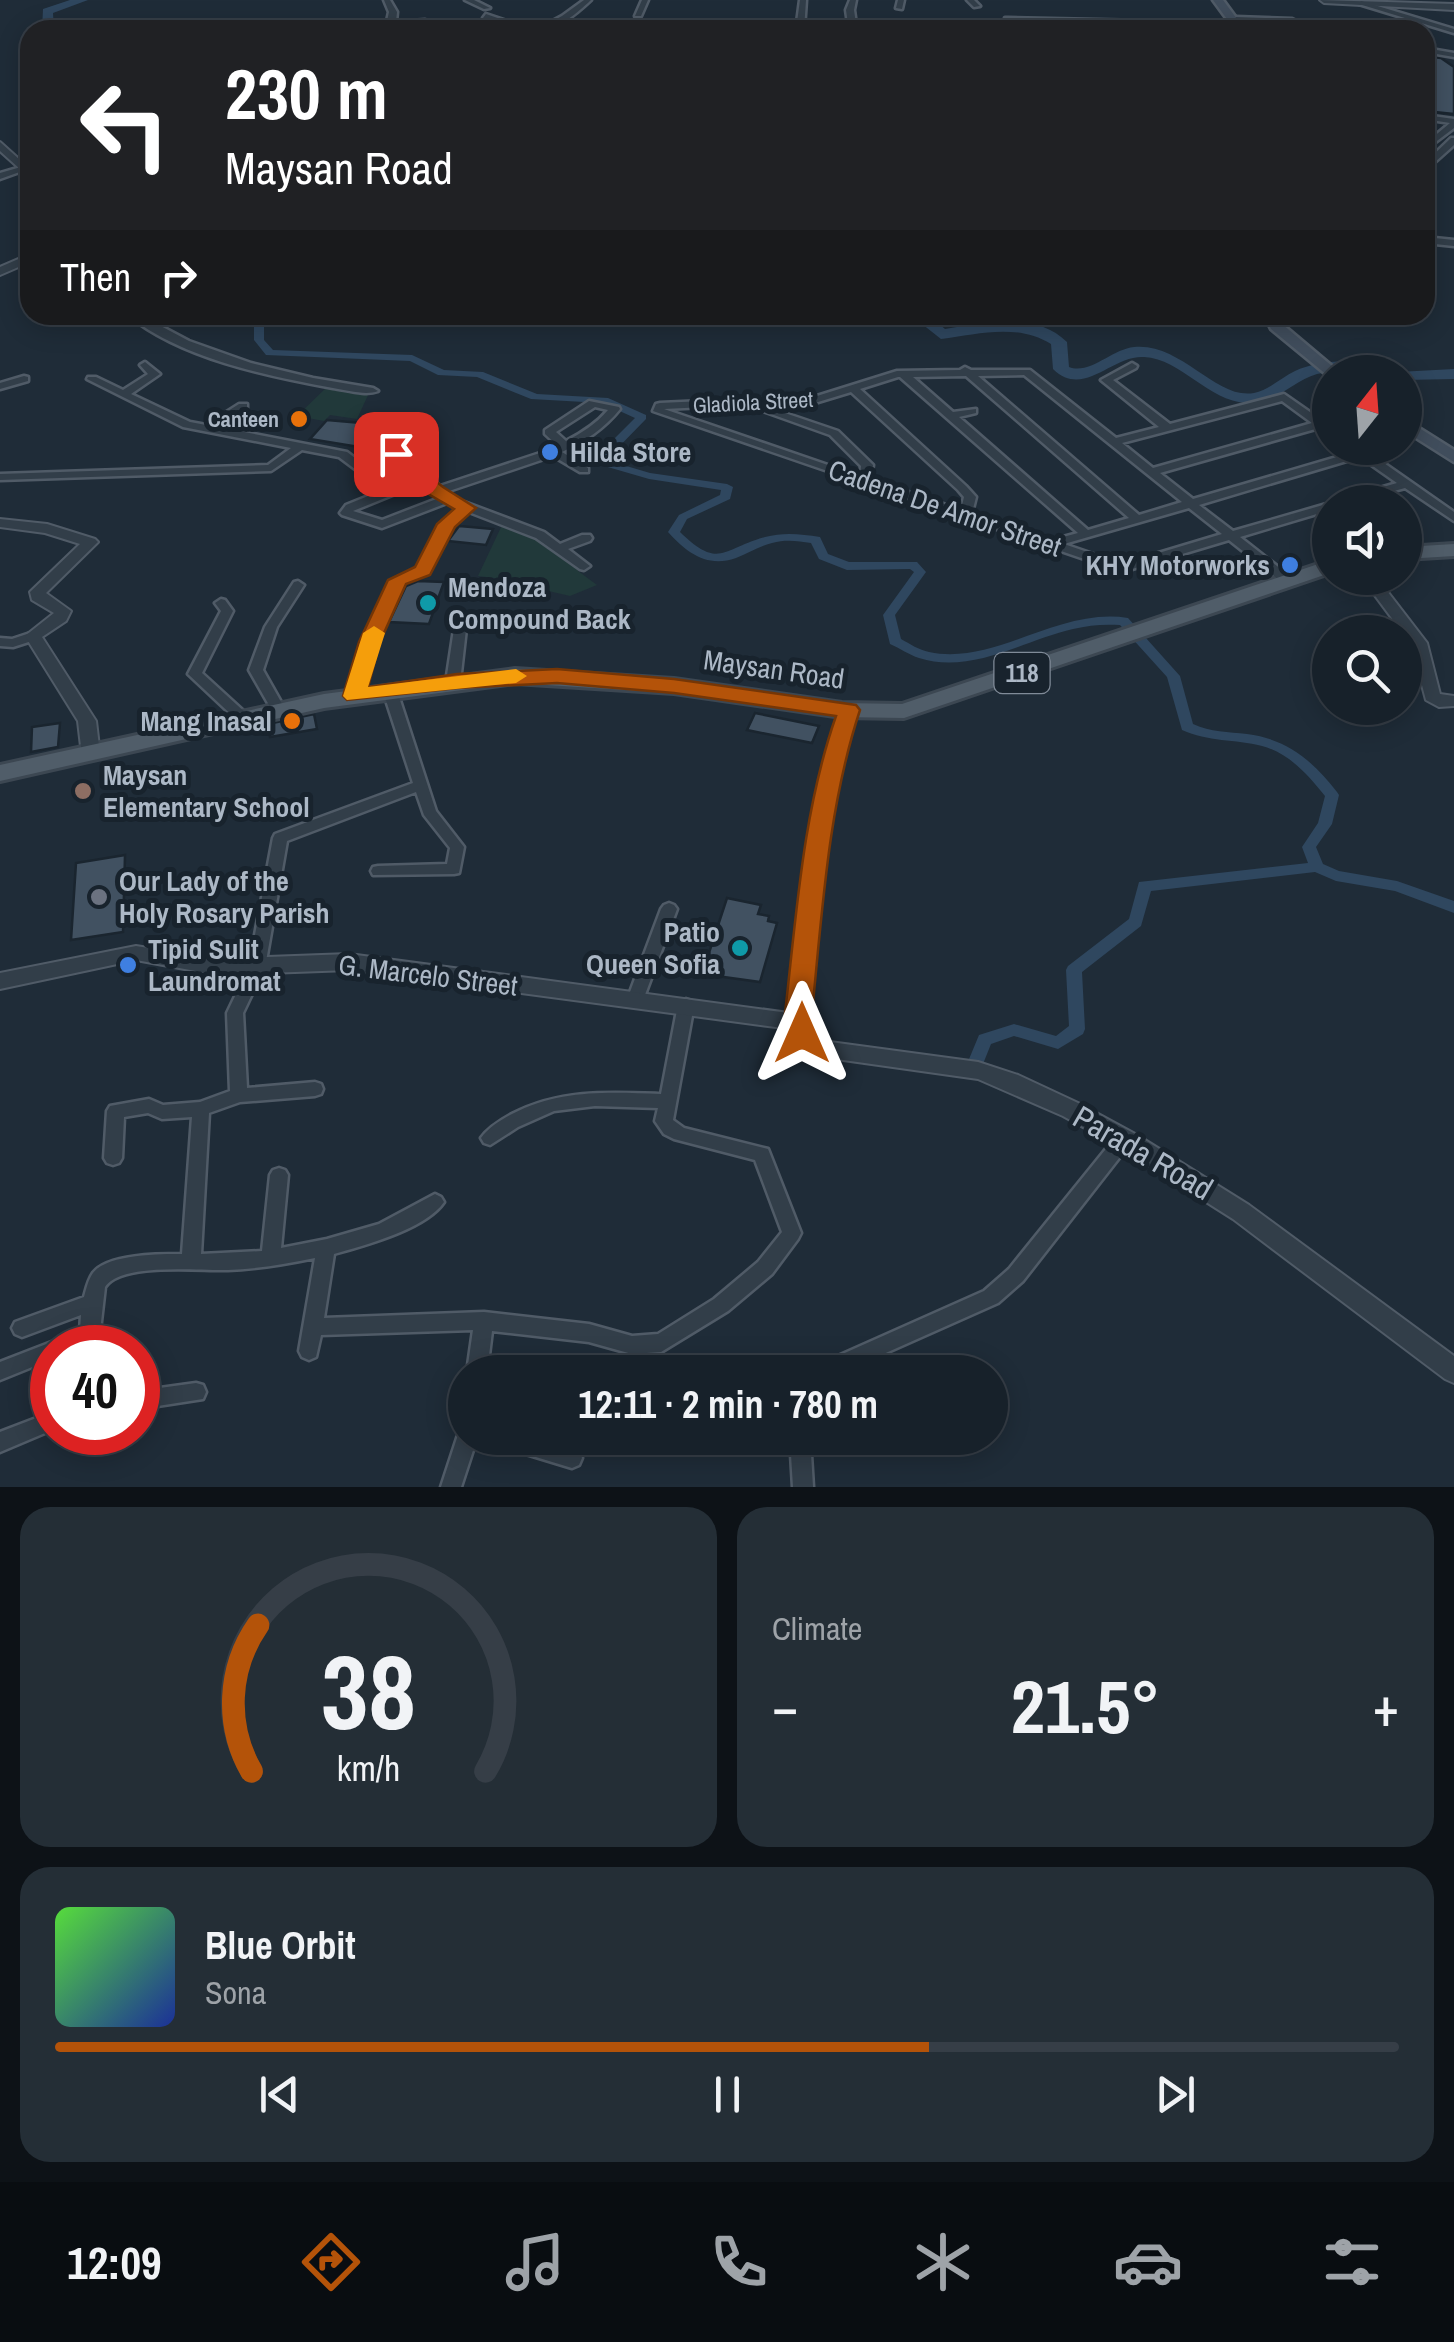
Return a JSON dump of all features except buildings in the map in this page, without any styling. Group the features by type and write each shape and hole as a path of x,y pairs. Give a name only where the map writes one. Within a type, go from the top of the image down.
{"main road":[{"path":"1218,0 1235,20"},
{"path":"1276,325 1312,356"},
{"path":"1422,442 1454,457"},
{"path":"1422,553 1454,550"},
{"name":"118","path":"1287,580 1312,572"},
{"name":"Maysan Road","path":"0,773 91,755 242,716 453,680 557,676 674,686 848,712 904,712 1287,580"}],"street":[{"path":"468,0 503,20"},
{"path":"556,20 588,0"},
{"path":"638,14 645,0"},
{"path":"1324,0 1454,6"},
{"path":"1362,4 1415,20"},
{"path":"1431,4 1452,31 1435,26"},
{"path":"1435,118 1454,123"},
{"path":"1435,124 1441,119"},
{"path":"0,145 20,165"},
{"path":"148,325 178,343 312,382 373,391"},
{"path":"124,393 155,374 144,366"},
{"path":"1132,366 1106,380 1168,428"},
{"path":"965,370 1137,519"},
{"name":"Gladiola Street","path":"658,410 660,406 818,399 903,374 1026,372 1118,441"},
{"path":"903,374 1086,534"},
{"path":"0,386 24,379"},
{"path":"92,379 178,421 343,454 391,491"},
{"path":"852,388 962,488 970,498 966,516"},
{"path":"1118,441 1284,397 1312,417"},
{"path":"740,401 834,433 868,465 865,481"},
{"path":"423,478 350,506 346,513 382,524 442,495 557,448 587,435 615,410 592,403 549,432 557,448 584,470"},
{"path":"208,429 242,406"},
{"name":"Cadena De Amor Street","path":"658,410 1122,568 1312,511"},
{"path":"952,416 972,411"},
{"path":"1154,471 1312,430"},
{"path":"1118,441 1287,580"},
{"path":"0,477 270,468 301,445"},
{"path":"396,454 442,495 540,535 584,566"},
{"path":"1052,544 1312,465"},
{"path":"1379,465 1454,517"},
{"path":"354,696 370,642 398,580 423,570 446,524 466,508"},
{"path":"0,523 47,529 90,542 38,592 38,597 63,611 60,618 34,636 13,643 0,642"},
{"path":"559,548 586,538"},
{"path":"278,710 256,670 266,638 298,585"},
{"path":"1382,595 1419,642 1432,696 1439,702 1454,701"},
{"path":"221,604 226,611 194,674 242,716"},
{"path":"453,680 460,629"},
{"path":"34,636 87,721 91,755"},
{"path":"378,871 457,867 458,848 428,812 390,690"},
{"path":"798,1022 816,862 834,752 848,712"},
{"path":"239,1095 235,1013 257,967 280,838 421,785"},
{"path":"634,1000 669,909"},
{"name":"G. Marcelo Street","path":"0,981 136,952 202,965 257,967 332,961 798,1022"},
{"path":"312,1327 484,1321 589,1333 632,1345 661,1344 722,1305 765,1268 790,1240 792,1226 762,1154 670,1129 664,1121 686,1005"},
{"name":"Parada Road","path":"798,1022 812,1042 826,1049 948,1066 1006,1080 1124,1139 1297,1248 1454,1372"},
{"path":"113,1158 116,1112 149,1106 170,1113 201,1109 239,1095 315,1090"},
{"path":"490,1138 512,1120 544,1104 574,1100 668,1101"},
{"path":"191,1259 201,1109"},
{"path":"861,1355 991,1297 1016,1275 1124,1139"},
{"path":"271,1256 280,1175"},
{"path":"91,1325 94,1284 104,1273 191,1259 271,1256 326,1247 391,1229 415,1218 435,1202"},
{"path":"309,1351 326,1247"},
{"path":"22,1328 94,1302"},
{"path":"479,1355 484,1321"},
{"path":"0,1371 30,1359"},
{"path":"160,1397 196,1392"},
{"path":"0,1442 30,1430"},
{"path":"451,1487 462,1455"},
{"path":"562,1455 572,1458"},
{"path":"801,1455 803,1487"}],"green space":[{"path":"328,386 369,393 357,419 330,415 324,421 297,416"},
{"path":"503,523 538,536 581,567 578,571 597,585 570,596 540,589 515,596 502,579 478,576"}],"waterway":[{"path":"47,20 47,11 82,0"},
{"path":"259,325 259,340 270,353 412,358 442,373 479,374 535,397 604,400 642,417 598,461 649,476 727,487 726,497 683,517 674,532 690,548 717,559 768,540 792,537 816,540 823,556 847,566 913,565 920,572 889,615 895,641 922,655 950,659 979,655 1066,626 1095,620 1124,621 1173,676 1187,727 1210,735 1275,745 1306,765 1332,795 1325,824 1309,847 1317,867"},
{"path":"931,325 941,334 1003,326 1032,329 1059,342 1061,369 1070,374 1088,373 1132,352 1162,355 1215,387 1244,398 1261,397 1312,371"},
{"path":"1422,375 1454,374"},
{"path":"975,1064 985,1040 1014,1030 1058,1043 1077,1029 1074,970 1136,922 1144,886 1317,867"},
{"path":"1317,867 1336,876 1397,886 1454,907"}],"slow traffic":[{"path":"374,633 354,696 516,676"}],"place":[{"name":"Canteen","path":"299,419"},
{"name":"Hilda Store","path":"550,452"},
{"name":"KHY Motorworks","path":"1290,565"},
{"name":"Mendoza Compound Back","path":"428,603"},
{"name":"Mang Inasal","path":"292,721"},
{"name":"Maysan Elementary School","path":"83,791"},
{"name":"Our Lady of the Holy Rosary Parish","path":"99,897"},
{"name":"Patio Queen Sofia","path":"740,948"},
{"name":"Tipid Sulit Laundromat","path":"128,965"}],"route":[{"path":"396,454 436,491 466,508 446,524 423,570 398,580 370,642 354,696 457,681 557,676 674,686 848,710 834,752 816,862 798,1022 802,1033"}]}
